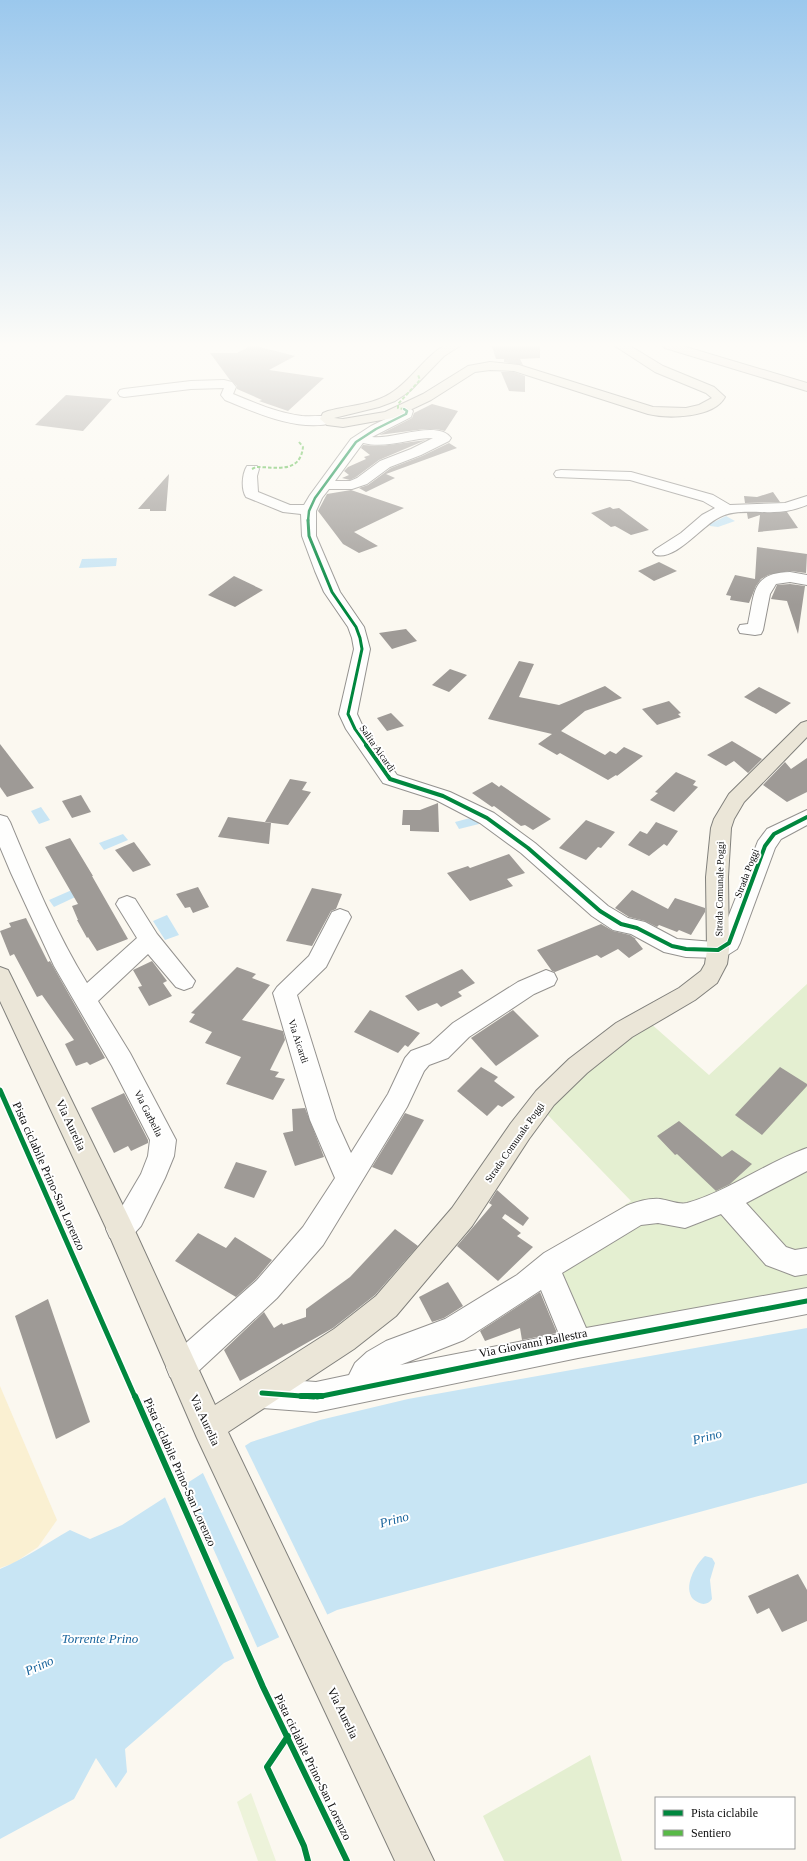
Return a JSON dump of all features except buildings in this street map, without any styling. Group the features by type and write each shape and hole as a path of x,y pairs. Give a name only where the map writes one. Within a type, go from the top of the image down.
{"main road":[{"name":"Strada Comunale Poggi","path":"214,1439 262,1392 344,1339 386,1306 462,1216 520,1131 545,1098 578,1066 624,1030 687,994 709,977 716,964 718,950 718,877 724,819 736,798 807,726"},
{"name":"Via Aurelia","path":"0,976 120,1229 214,1439 414,1861"}],"street":[{"name":"Salita Aicardi","path":"374,431 361,438 354,445 315,498 310,510 308,524 309,536 332,592 356,627 362,649 348,714 355,729 378,760 387,776 398,783 443,796 487,818 528,848 600,911 621,924 637,928 672,946 697,951 718,950"},
{"path":"361,438 379,442 424,431"},
{"path":"326,485 352,485 362,481 384,464 416,452 444,438 437,431"},
{"path":"252,469 250,476 251,494 288,509 310,510"},
{"path":"561,474 632,476 708,498 728,510"},
{"path":"661,552 689,535 704,520 712,515 728,510 793,506 807,500"},
{"path":"746,629 755,630 761,596 766,583 774,577 783,576 807,580"},
{"name":"Strada Poggi","path":"718,950 729,943 765,846 774,834 807,817"},
{"name":"Via Garbella","path":"0,822 21,873 65,966 86,998 150,1114 164,1144 152,1178 131,1217 120,1229"},
{"path":"127,904 150,940 184,982"},
{"name":"Via Aicardi","path":"340,917 318,961 285,993 323,1120 348,1177"},
{"path":"86,998 150,940"},
{"path":"181,1367 267,1289 313,1236 348,1177 398,1100 414,1065 420,1058 439,1051 461,1030 526,988 546,979"},
{"path":"358,1389 366,1373 378,1362 396,1351 454,1330 516,1292 554,1262 636,1214 658,1211 685,1216 726,1200 792,1165 807,1159"},
{"path":"726,1200 776,1256 795,1263 807,1261"},
{"path":"546,1269 578,1344"},
{"name":"Via Giovanni Ballestra","path":"262,1392 316,1397 578,1344 807,1301"}],"green space":[{"path":"807,984 807,1290 585,1329 549,1257 631,1201 544,1111 565,1088 649,1022 709,1075"},
{"path":"590,1755 622,1861 504,1861 483,1816"},
{"path":"251,1793 276,1861 258,1861 237,1802"}],"sand":[{"path":"0,1386 57,1520 38,1547 14,1563 0,1568"}],"water":[{"path":"726,516 735,521 718,527 710,526 710,524"},
{"path":"117,558 116,566 79,568 82,559"},
{"path":"41,807 50,820 39,824 31,811"},
{"path":"474,817 479,824 459,829 455,822"},
{"path":"123,834 128,840 104,850 99,843"},
{"path":"81,886 86,892 54,907 49,900"},
{"path":"167,915 179,935 165,940 153,921"},
{"name":"Torrente Prino","path":"807,1328 807,1483 337,1610 224,1663 125,1749 127,1772 116,1788 96,1758 74,1799 0,1839 0,1569 27,1556 70,1530 90,1539 122,1525 251,1442 320,1420 408,1399"},
{"path":"705,1556 712,1558 715,1563 710,1580 712,1599 708,1603 703,1604 698,1603 693,1599 689,1588 694,1570"}],"pier":[{"path":"244,1444 328,1616 280,1639 202,1471"},
{"path":"184,1483 258,1649 235,1660 164,1495"}],"marked path":[{"path":"252,469 256,467 288,467 296,464 302,456 303,447 299,442"}],"cycle path":[{"path":"373,431 356,442 315,498 309,511 308,524 309,536 332,592 356,627 360,638 362,649 348,714 355,729 390,779 443,796 487,818 528,848 600,911 621,924 637,928 672,946 686,949 718,950 729,943 765,846 774,834 807,817"},
{"name":"Pista ciclabile Prino-San Lorenzo","path":"0,1090 263,1687 347,1861"},
{"path":"262,1393 316,1397 578,1344 807,1301"},
{"name":"Pista ciclabile Prino-San Lorenzo","path":"288,1736 267,1767 304,1846 308,1861"}],"water label":[{"name":"Prino","path":"707,1436"},
{"name":"Prino","path":"394,1519"},
{"name":"Prino","path":"39,1665"}]}
